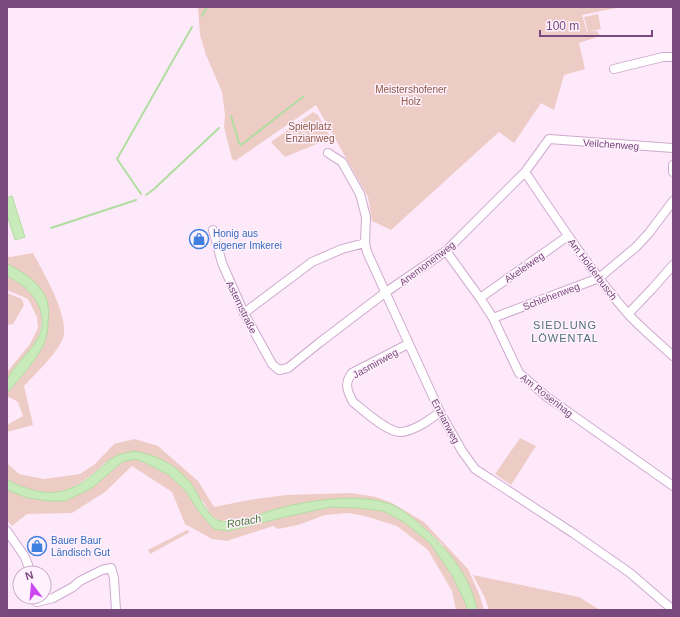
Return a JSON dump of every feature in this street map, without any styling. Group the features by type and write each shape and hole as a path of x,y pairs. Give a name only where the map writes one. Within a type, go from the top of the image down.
{"street":[{"path":"614,69 673,56"},
{"name":"Veilchenweg","path":"549,139 673,148"},
{"name":"Anemonenweg","path":"288,368 386,292 446,251 525,172 549,139"},
{"name":"Enzianweg","path":"328,154 342,162 360,194 366,217 365,243 367,252 440,412 475,469 573,533 630,574 673,610"},
{"path":"673,165 673,172"},
{"name":"Am Holderbusch","path":"525,172 568,236 599,278 628,314 673,356"},
{"name":"Schlehenweg","path":"493,318 599,278 636,247 649,233 673,201"},
{"name":"Asternstraße","path":"213,230 222,263 244,313 272,364 279,370 288,368"},
{"name":"Akeleiweg","path":"480,298 568,236"},
{"path":"244,313 312,262 342,249 365,243"},
{"name":"Am Rosenhag","path":"446,251 493,318 519,373 547,397 673,486"},
{"path":"628,314 673,265"},
{"name":"Jasminweg","path":"408,344 352,373 348,378 347,384 350,396 353,402 389,429 401,433 416,428 440,412"},
{"path":"7,531 28,565"},
{"path":"52,598 73,588 80,581 102,570 110,568 114,578 116,610"}],"green space":[{"name":"Meistershofener Holz","path":"198,7 621,7 582,15 587,32 597,31 600,36 579,43 585,69 564,75 554,110 541,103 514,143 499,132 391,230 372,221 368,197 316,105 235,161 232,159 224,127 225,115 222,92 206,55 200,35"},
{"path":"598,14 601,29 588,32 584,17"},
{"name":"Spielplatz Enzianweg","path":"313,112 318,115 331,138 285,157 271,142"},
{"path":"33,253 49,283 59,307 63,319 63,338 56,351 24,386 33,425 7,432 7,425 23,416 18,402 9,397 7,399 7,393 28,369 49,311 13,267 7,264 7,256 10,257"},
{"path":"7,276 30,291 37,300 41,309 42,324 35,343 7,379 7,372 30,344 38,328 37,317 28,299 7,290"},
{"path":"7,293 22,299 24,305 13,324 7,325"},
{"path":"520,438 536,446 511,485 495,474"},
{"path":"135,439 158,446 198,481 214,507 286,495 351,493 376,497 392,503 424,522 468,569 480,596 484,610 477,610 475,600 442,544 413,518 394,506 350,498 311,503 273,510 251,517 220,521 211,516 203,501 151,455 106,462 93,474 73,488 59,493 42,493 14,484 7,479 7,463 19,474 44,479 80,474 95,464 114,444"},
{"path":"135,459 169,475 185,490 200,513 228,531 330,507 383,511 404,522 430,543 452,575 466,604 467,610 456,610 452,591 428,550 397,526 349,513 325,515 298,525 278,529 273,526 227,541 212,539 185,524 172,492 132,466 105,492 72,513 27,514 12,526 7,520 7,490 28,498 49,501 113,469 122,462"},
{"path":"187,530 190,532 150,554 148,550"},
{"path":"473,575 579,597 600,610 489,610 485,598"}],"water":[{"path":"12,196 25,237 15,240 7,215 7,198"},
{"path":"7,264 25,274 41,289 47,301 49,314 47,332 43,346 31,365 7,393 8,378 35,343 40,333 42,323 38,304 25,288 7,276"},
{"name":"Rotach","path":"134,451 156,457 176,468 191,484 210,514 220,521 225,522 238,520 283,507 332,499 366,499 382,501 395,506 420,525 445,549 465,577 477,610 467,610 466,604 452,575 430,543 404,522 383,511 330,507 228,531 214,529 200,513 185,490 169,475 135,459 122,462 92,488 65,501 49,501 28,498 7,490 7,479 19,486 42,492 50,493 66,490 88,479 113,458 121,454"}],"waterway":[{"path":"202,16 207,7"},
{"path":"141,194 117,159 192,27"},
{"path":"231,116 239,143 241,145 304,96"},
{"path":"146,195 219,128"},
{"path":"51,228 136,200"}],"place":[{"name":"Honig aus eigener Imkerei","path":"199,239"},
{"name":"Bauer Baur Ländisch Gut","path":"37,546"}],"district":[{"name":"SIEDLUNG LÖWENTAL","path":"565,331"}]}
